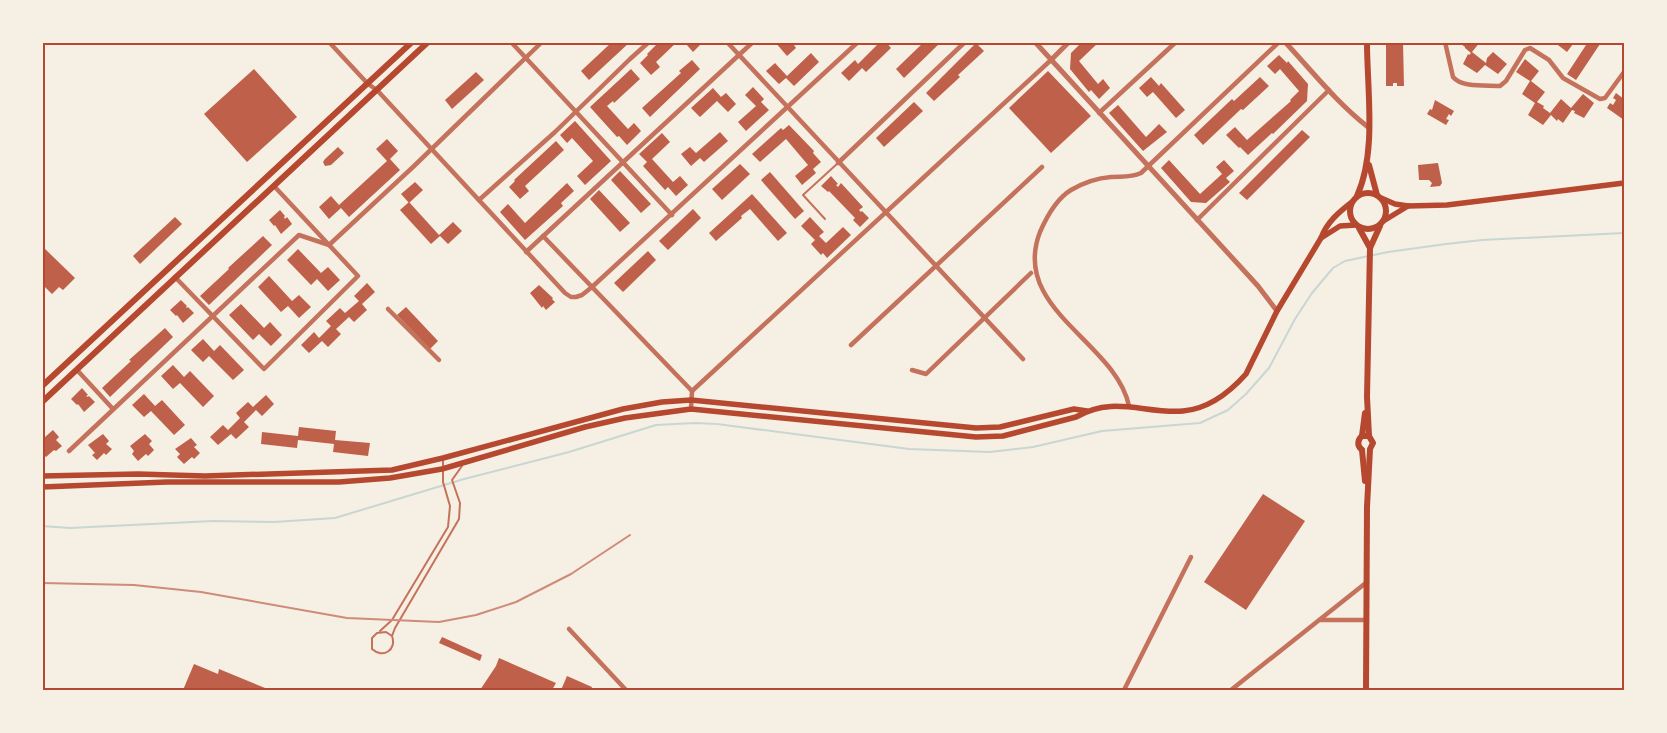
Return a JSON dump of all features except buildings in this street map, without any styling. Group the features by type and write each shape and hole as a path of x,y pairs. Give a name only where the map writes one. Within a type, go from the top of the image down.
{"main road":[{"path":"42,386 412,42"},
{"path":"42,402 428,42"},
{"path":"1367,42 1368,161 1363,182 1350,214 1370,248"},
{"path":"1368,161 1379,196 1387,209 1385,220"},
{"path":"42,487 167,482 301,482 390,478 442,469 625,418 691,409 976,437 1002,436 1076,417 1087,411 1106,407 1128,406 1182,411 1195,409 1218,398 1234,387 1246,374 1277,310 1326,228 1355,199 1367,193 1379,196 1395,204 1408,206 1469,203 1624,183"},
{"path":"1366,436 1370,248 1380,226 1385,220 1408,206"},
{"path":"1321,238 1340,226 1357,226 1369,230 1380,226"},
{"path":"42,476 205,476 392,470 535,434 623,409 662,402 691,400 976,428 1000,426 1074,409 1087,411"},
{"path":"535,434 537,441"},
{"path":"1366,436 1359,438 1358,443 1359,447 1366,450"},
{"path":"1366,436 1373,442 1366,450 1368,582 1366,690"},
{"path":"301,473 301,482"},
{"path":"167,482 168,475"}],"street":[{"path":"329,42 368,84 377,90 564,293 571,296 582,295 592,287 858,42"},
{"path":"511,42 672,214"},
{"path":"329,244 542,42"},
{"path":"479,200 555,132 649,42"},
{"path":"727,42 1023,359"},
{"path":"526,252 753,42"},
{"path":"838,163 965,42"},
{"path":"1035,42 1258,286 1277,310"},
{"path":"691,409 692,391 1069,42"},
{"path":"1100,114 1176,42"},
{"path":"1128,406 1126,394 1118,378 1052,304 1042,289 1035,258 1037,240 1043,224 1055,205 1071,190 1099,179 1113,176 1134,176 1141,173 1279,42"},
{"path":"1285,42 1329,90 1368,127"},
{"path":"1445,42 1453,77 1462,83 1500,86 1506,81 1525,50 1530,48 1550,60 1563,78 1600,99 1606,98 1624,72"},
{"path":"1197,220 1329,90"},
{"path":"851,345 1042,167"},
{"path":"175,277 264,369 358,276 274,186"},
{"path":"69,450 299,235 329,244"},
{"path":"544,236 692,391"},
{"path":"912,370 926,374 1031,273"},
{"path":"388,310 439,360"},
{"path":"77,370 113,409"},
{"path":"1124,690 1192,557"},
{"path":"1231,690 1368,582"},
{"path":"1320,620 1367,620"},
{"path":"569,629 626,690"}],"lane":[{"path":"825,219 803,195 838,163"},
{"path":"379,632 386,632 392,636 394,642 392,649 386,654 378,653 372,649 371,642 373,636 392,620 448,527 450,506 442,482 443,458"},
{"path":"392,636 460,519 460,503 452,480 460,467 465,463"}],"waterway":[{"path":"42,526 70,528 213,521 274,522 335,518 464,479 569,452 656,425 717,424 909,449 990,452 1033,447 1102,431 1200,423 1228,410 1246,394 1269,368 1295,319 1312,293 1333,268 1345,261 1388,252 1482,240 1624,233"}],"railway":[{"path":"42,583 134,585 201,592 347,618 439,622 476,615 516,602 571,574 630,535"}]}
